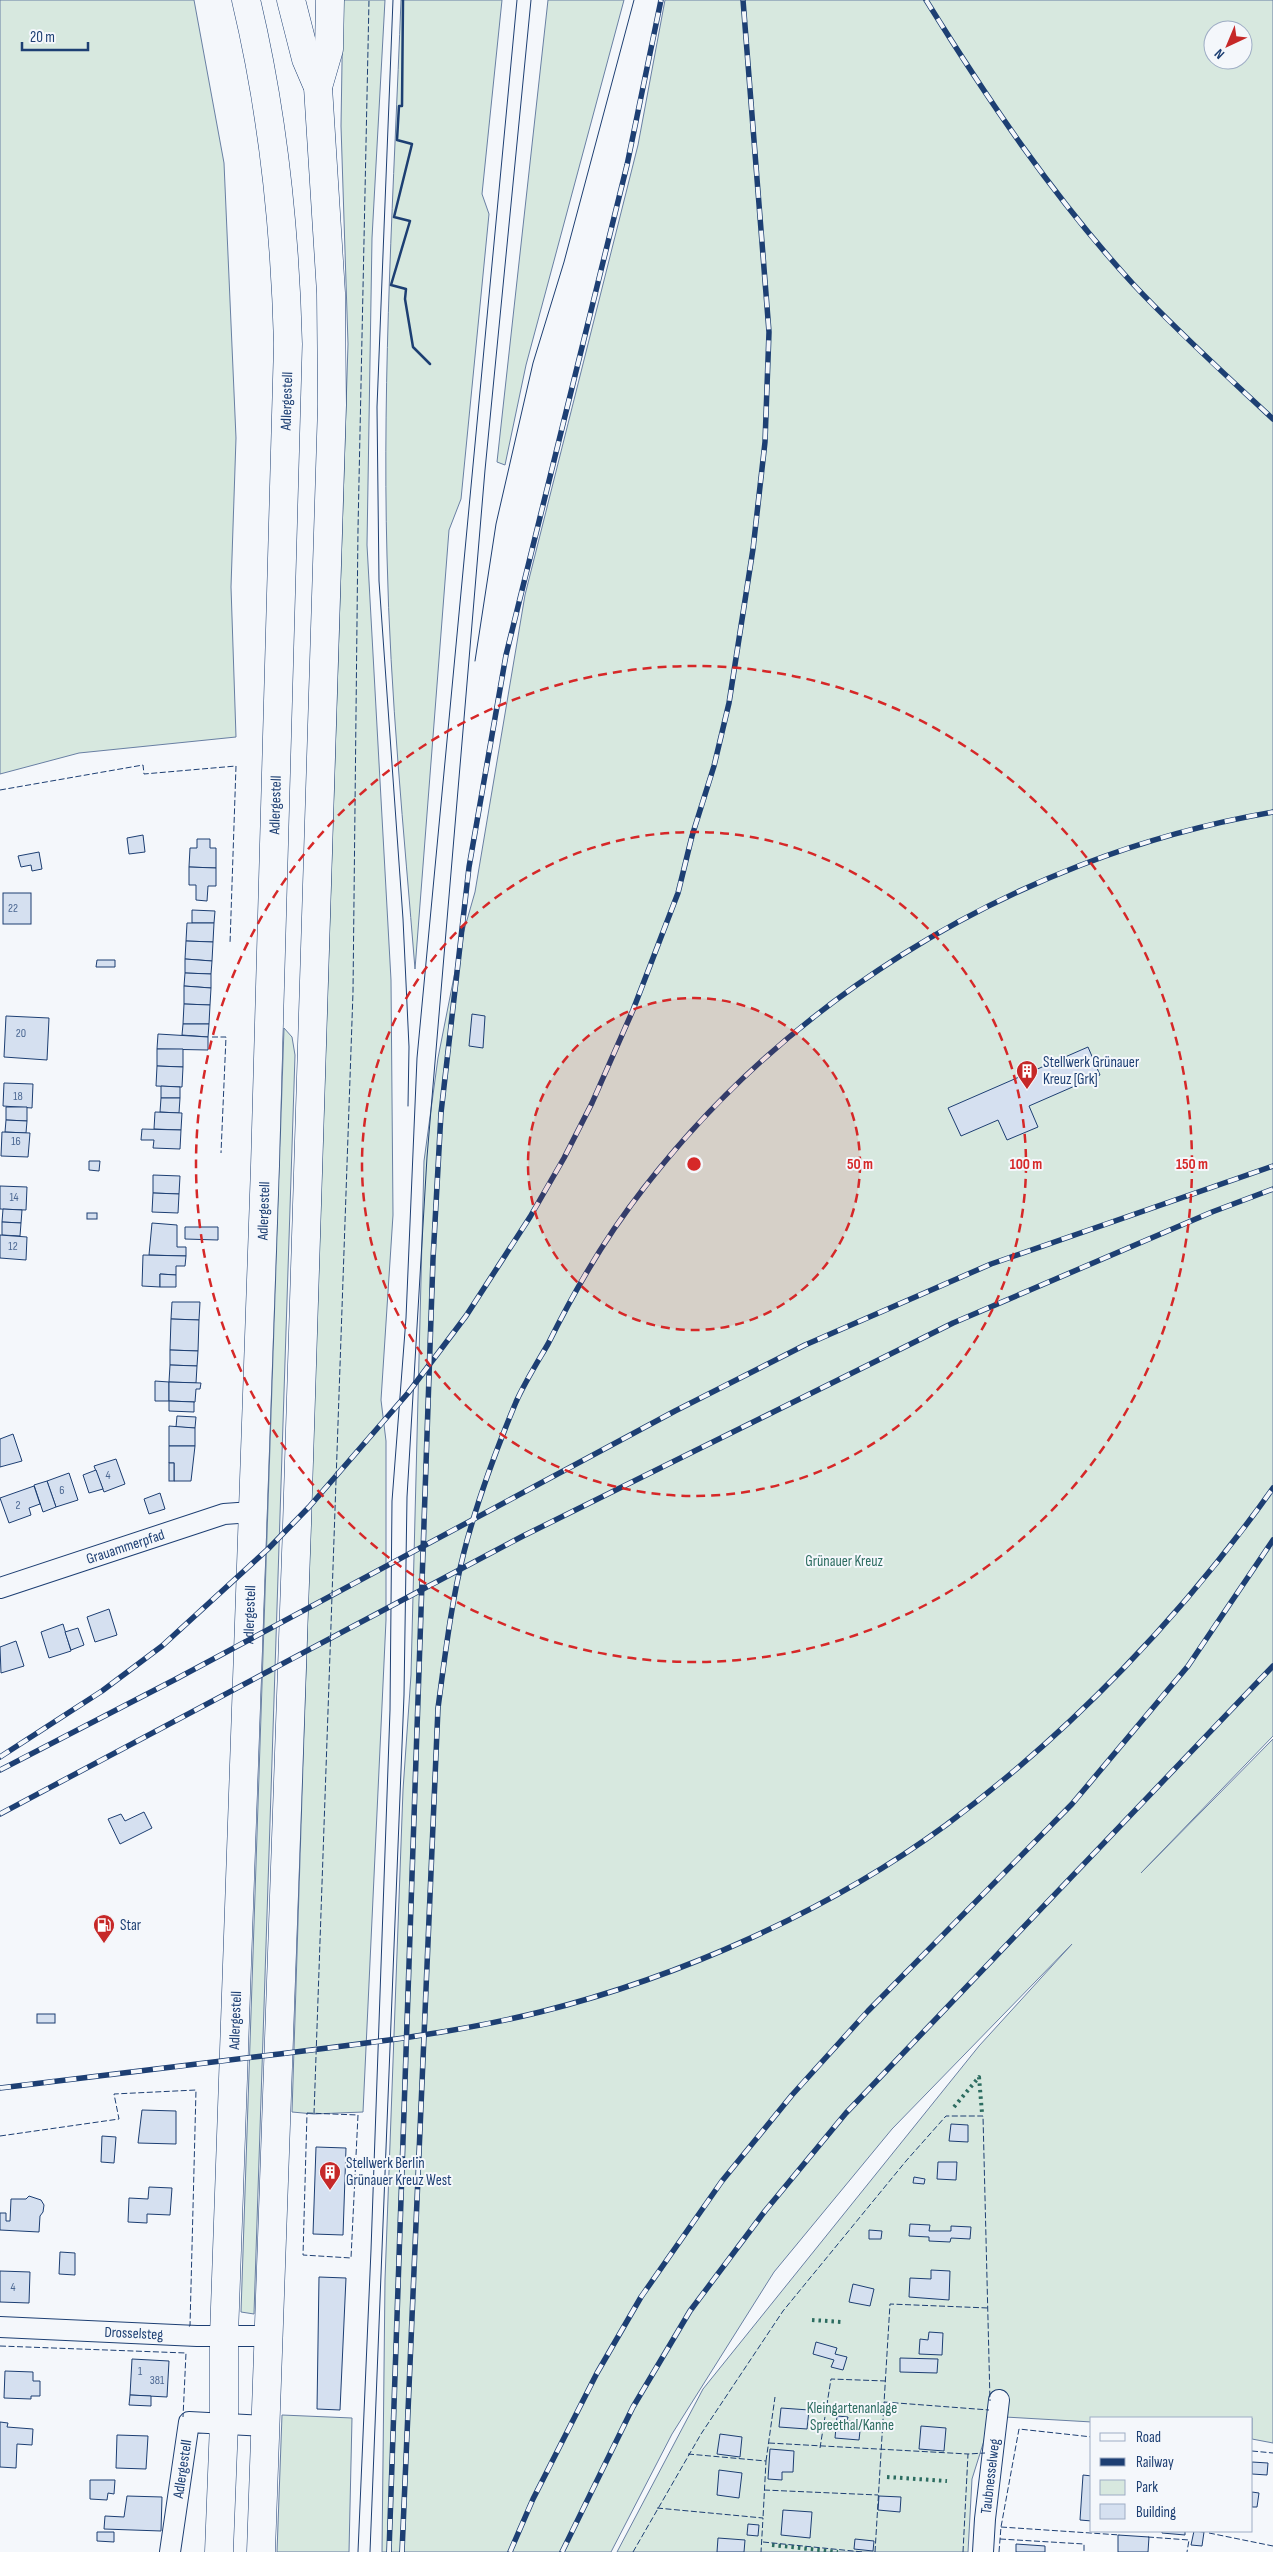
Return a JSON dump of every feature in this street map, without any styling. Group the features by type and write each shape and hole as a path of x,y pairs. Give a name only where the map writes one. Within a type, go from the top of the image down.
{"main road":[{"name":"Adlergestell","path":"219,2552 224,2423 224,2336 274,855 288,344 286,279 279,189 262,68 246,0"},
{"path":"261,2552 332,405 331,293 318,87 306,59 291,0"},
{"path":"318,87 329,49 330,0"},
{"path":"274,855 316,858"}],"street":[{"name":"Grauammerpfad","path":"0,1588 224,1514 252,1512"},
{"name":"Drosselsteg","path":"0,2327 268,2336"},
{"name":"Taubnesselweg","path":"983,2552 985,2518 999,2400"},
{"name":"Adlergestell","path":"170,2552 188,2422 265,2426"}],"green space":[{"path":"0,0 194,0 224,163 236,438 231,587 236,737 79,753 0,774"},
{"path":"343,0 385,0 372,238 367,545 391,980 393,1215 381,1400 386,1441 386,1620 363,2112 314,2114 292,2112 348,344 341,126"},
{"path":"401,0 502,0 482,194 489,214 461,499 449,530 415,969 391,659 386,487 387,348"},
{"path":"548,0 624,0 526,365 505,465 497,462"},
{"name":"Grünauer Kreuz","path":"665,0 1273,0 1273,1736 1141,1873 1273,1739 1273,2443 1253,2439 1253,2417 1090,2417 1090,2422 1005,2417 998,2396 972,2479 968,2552 617,2552 703,2389 979,2046 1072,1944 892,2129 774,2272 672,2434 611,2552 382,2552 385,2280 403,1790 411,1675 424,1161 438,1058 461,941 475,892 525,595 638,145"},
{"path":"284,1028 292,1037 295,1055 254,2314 241,2312"},
{"path":"282,2415 352,2418 349,2552 277,2552"}],"building":[{"path":"143,835 145,852 129,854 127,838"},
{"path":"197,839 210,839 210,848 216,848 216,868 189,867 190,848 197,848"},
{"path":"39,852 42,869 32,871 31,865 21,867 18,856"},
{"path":"189,867 216,868 216,886 208,886 207,901 196,900 196,885 189,885"},
{"path":"3,893 31,893 31,924 3,924"},
{"path":"192,910 215,911 214,923 192,923"},
{"path":"187,923 214,923 213,942 186,941"},
{"path":"186,941 213,942 212,961 185,959"},
{"path":"185,959 212,961 211,974 185,973"},
{"path":"97,960 115,960 115,967 96,967"},
{"path":"185,973 211,974 211,988 184,986"},
{"path":"184,986 211,988 210,1005 184,1004"},
{"path":"184,1004 210,1005 209,1024 183,1024"},
{"path":"472,1014 485,1016 483,1048 469,1046"},
{"path":"6,1016 49,1018 47,1060 4,1057"},
{"path":"183,1024 209,1024 208,1037 182,1035"},
{"path":"158,1034 208,1037 208,1050 157,1049"},
{"name":"Stellwerk Grünauer Kreuz [Grk]","path":"1088,1047 1100,1075 1029,1106 1038,1127 1007,1140 998,1120 961,1136 948,1108"},
{"path":"157,1049 183,1049 183,1067 157,1066"},
{"path":"157,1066 183,1067 182,1087 156,1086"},
{"path":"4,1083 33,1084 32,1108 3,1106"},
{"path":"161,1086 180,1087 180,1098 161,1098"},
{"path":"161,1098 180,1098 179,1113 160,1112"},
{"path":"6,1107 27,1107 27,1121 6,1120"},
{"path":"155,1112 182,1113 181,1130 154,1129"},
{"path":"6,1120 27,1121 26,1133 5,1132"},
{"path":"142,1129 181,1130 180,1149 153,1148 154,1140 141,1140"},
{"path":"2,1132 30,1133 28,1157 1,1156"},
{"path":"89,1161 100,1161 99,1171 89,1170"},
{"path":"153,1175 180,1176 179,1194 153,1193"},
{"path":"0,1186 27,1187 26,1210 0,1209"},
{"path":"153,1193 179,1194 178,1213 152,1212"},
{"path":"3,1209 22,1210 21,1223 2,1222"},
{"path":"87,1213 97,1213 97,1219 87,1219"},
{"path":"2,1222 21,1223 20,1236 2,1235"},
{"path":"152,1223 177,1225 177,1247 186,1247 186,1256 149,1255"},
{"path":"185,1227 218,1227 218,1240 185,1239"},
{"path":"0,1235 27,1237 26,1260 0,1258"},
{"path":"143,1255 186,1256 185,1266 176,1266 176,1275 160,1274 160,1287 142,1286"},
{"path":"160,1274 176,1275 176,1287 160,1287"},
{"path":"172,1302 200,1302 199,1320 171,1319"},
{"path":"171,1319 199,1320 198,1351 170,1350"},
{"path":"170,1350 198,1351 197,1366 170,1365"},
{"path":"170,1365 197,1366 196,1383 169,1382"},
{"path":"155,1381 169,1382 169,1401 155,1401"},
{"path":"169,1382 201,1383 200,1389 196,1389 195,1402 169,1401"},
{"path":"169,1401 194,1402 194,1412 169,1411"},
{"path":"177,1416 196,1417 195,1428 176,1427"},
{"path":"169,1426 195,1428 195,1446 169,1446"},
{"path":"13,1434 22,1461 0,1467 0,1439"},
{"path":"169,1446 195,1446 191,1481 174,1481 174,1463 169,1463"},
{"path":"116,1459 125,1484 104,1492 94,1466"},
{"path":"169,1463 174,1463 174,1481 169,1481"},
{"path":"96,1470 103,1489 89,1493 83,1475"},
{"path":"69,1473 78,1500 56,1507 47,1481"},
{"path":"47,1481 56,1507 43,1512 34,1485"},
{"path":"34,1486 40,1504 29,1508 31,1515 9,1523 0,1498"},
{"path":"160,1493 165,1509 149,1514 144,1499"},
{"path":"109,1609 117,1635 95,1642 87,1617"},
{"path":"63,1624 71,1651 49,1658 41,1632"},
{"path":"78,1628 84,1645 71,1650 65,1632"},
{"path":"16,1641 24,1666 1,1673 0,1647"},
{"path":"144,1812 152,1828 120,1844 108,1819 121,1814 125,1821"},
{"path":"37,2014 55,2014 55,2023 37,2023"},
{"path":"142,2110 176,2111 176,2144 138,2143"},
{"path":"951,2124 968,2125 968,2142 949,2141"},
{"path":"102,2136 116,2137 114,2163 101,2162"},
{"name":"Stellwerk Berlin Grünauer Kreuz West","path":"316,2147 346,2148 343,2235 313,2234"},
{"path":"938,2162 957,2162 956,2180 937,2179"},
{"path":"914,2177 925,2179 924,2184 913,2183"},
{"path":"149,2187 172,2188 170,2215 147,2214 147,2223 128,2222 129,2198 148,2199"},
{"path":"29,2196 41,2200 44,2205 40,2216 39,2232 0,2230 0,2213 6,2213 6,2221 10,2221 11,2199 26,2199"},
{"path":"910,2224 930,2225 929,2231 951,2231 951,2226 971,2227 970,2239 951,2238 950,2242 929,2241 929,2237 909,2236"},
{"path":"869,2230 882,2231 881,2239 869,2239"},
{"path":"60,2252 75,2253 75,2275 59,2274"},
{"path":"931,2270 950,2271 949,2300 909,2297 910,2278 931,2279"},
{"path":"0,2271 30,2272 29,2303 0,2302"},
{"path":"319,2277 346,2278 340,2410 317,2409"},
{"path":"853,2284 874,2289 870,2306 849,2302"},
{"path":"929,2332 943,2333 942,2355 919,2354 920,2339 928,2340"},
{"path":"816,2342 837,2348 835,2354 847,2357 843,2370 831,2367 834,2360 813,2354"},
{"path":"900,2358 938,2359 937,2373 900,2372"},
{"path":"132,2359 169,2361 167,2397 130,2395"},
{"path":"5,2371 33,2372 33,2381 40,2381 40,2396 31,2396 31,2399 4,2398"},
{"path":"130,2395 151,2396 151,2406 129,2405"},
{"path":"781,2408 809,2410 807,2429 779,2427"},
{"path":"837,2416 848,2417 847,2421 861,2422 859,2440 835,2438"},
{"path":"0,2422 8,2423 7,2427 33,2429 32,2445 17,2444 16,2468 0,2467"},
{"path":"921,2426 946,2428 944,2451 919,2449"},
{"path":"720,2434 742,2437 740,2457 717,2454"},
{"path":"117,2435 148,2436 146,2469 116,2468"},
{"path":"770,2449 794,2451 793,2472 782,2472 782,2480 768,2479"},
{"path":"1253,2462 1268,2463 1267,2475 1253,2474"},
{"path":"719,2470 742,2473 739,2498 717,2495"},
{"path":"1083,2475 1090,2476 1090,2521 1080,2520"},
{"path":"90,2480 115,2480 114,2494 108,2493 107,2500 90,2499"},
{"path":"1253,2492 1259,2493 1257,2507 1253,2507"},
{"path":"127,2496 162,2497 161,2531 104,2529 105,2516 124,2517"},
{"path":"879,2496 901,2497 900,2512 878,2510"},
{"path":"783,2510 812,2512 810,2538 781,2535"},
{"path":"748,2524 759,2525 758,2536 747,2535"},
{"path":"97,2532 114,2532 114,2542 97,2541"},
{"path":"1185,2532 1185,2535 1162,2533"},
{"path":"1194,2532 1204,2532 1202,2546 1191,2545"},
{"path":"1118,2535 1149,2537 1148,2552 1118,2552"},
{"path":"718,2538 745,2540 744,2552 717,2552"},
{"path":"855,2539 874,2541 873,2551 854,2549"},
{"path":"1016,2544 1045,2546 1045,2552 1016,2552"}],"tram line":[{"path":"393,0 377,407 379,581 403,919 409,1047 408,1106"},
{"path":"358,2552 371,2250 390,1710 392,1501 406,1318 417,1058 517,0"},
{"path":"370,2552 404,1695 407,1497 427,1157 485,470 531,0"},
{"path":"475,661 496,524 533,363 564,262 634,0"}],"railway":[{"path":"389,2552 433,1259 441,1113 469,867 506,655 627,165 661,0"},
{"path":"0,1757 102,1691 162,1646 268,1549 309,1507 408,1393 466,1316 530,1217 564,1158 592,1103 633,1010 678,893 692,836 714,766 729,703 753,549 765,442 769,332 743,0"},
{"path":"926,0 998,111 1076,218 1134,285 1168,320 1273,419"},
{"path":"402,2552 438,1708 459,1571 487,1476 516,1402 579,1285 605,1243 675,1150 744,1077 820,1012 902,955 989,906 1080,865 1175,834 1273,812"},
{"path":"0,1770 176,1679 675,1411 805,1345 991,1264 1273,1166"},
{"path":"0,1814 523,1536 953,1323 1212,1212 1273,1189"},
{"path":"0,2088 372,2042 507,2020 593,1997 646,1980 752,1938 853,1886 901,1856 946,1825 1037,1751 1081,1711 1163,1626 1202,1581 1273,1488"},
{"path":"510,2552 533,2499 597,2373 641,2297 722,2181 792,2095 868,2011 1072,1804 1188,1666 1273,1540"},
{"path":"562,2552 633,2407 690,2311 765,2211 846,2113 1273,1666"}],"hedge":[{"path":"954,2107 979,2077 982,2113"},
{"path":"812,2320 842,2322"},
{"path":"887,2477 947,2481"},
{"path":"772,2545 838,2552"}],"fence":[{"path":"314,2114 353,992 358,529 369,0"},
{"path":"0,790 143,765 144,774 236,766 230,944"},
{"path":"212,1037 226,1037 221,1153"},
{"path":"0,2136 119,2119 114,2094 196,2090 190,2326 187,2326"},
{"path":"307,2113 358,2115 351,2258 303,2255 307,2113"},
{"path":"633,2552 701,2434 783,2311 906,2161 946,2116 983,2116 990,2401"},
{"path":"875,2552 890,2304 988,2308"},
{"path":"0,2346 186,2353 183,2417"},
{"path":"820,2448 831,2379 886,2381"},
{"path":"766,2461 775,2397"},
{"path":"884,2402 989,2410"},
{"path":"999,2552 1001,2527 1019,2429 1090,2437"},
{"path":"769,2443 968,2454"},
{"path":"1253,2451 1273,2453"},
{"path":"963,2552 968,2454 985,2453"},
{"path":"688,2454 766,2461 763,2518"},
{"path":"764,2490 878,2495"},
{"path":"657,2508 763,2518 761,2552"},
{"path":"1001,2527 1120,2535"},
{"path":"1209,2533 1273,2546"},
{"path":"1148,2537 1189,2540 1187,2552"},
{"path":"1000,2539 1084,2544 1084,2552"},
{"path":"763,2542 863,2552"}],"wall":[{"path":"403,0 402,106 399,106 397,140 412,144 394,217 410,221 391,285 406,289 405,299 413,347 430,364"}],"place":[{"name":"Stellwerk Grünauer Kreuz [Grk]","path":"1027,1090"},
{"name":"Star","path":"104,1944"},
{"name":"Stellwerk Berlin Grünauer Kreuz West","path":"330,2191"}],"park label":[{"name":"Kleingartenanlage Spreethal/Kanne","path":"852,2416"}]}
